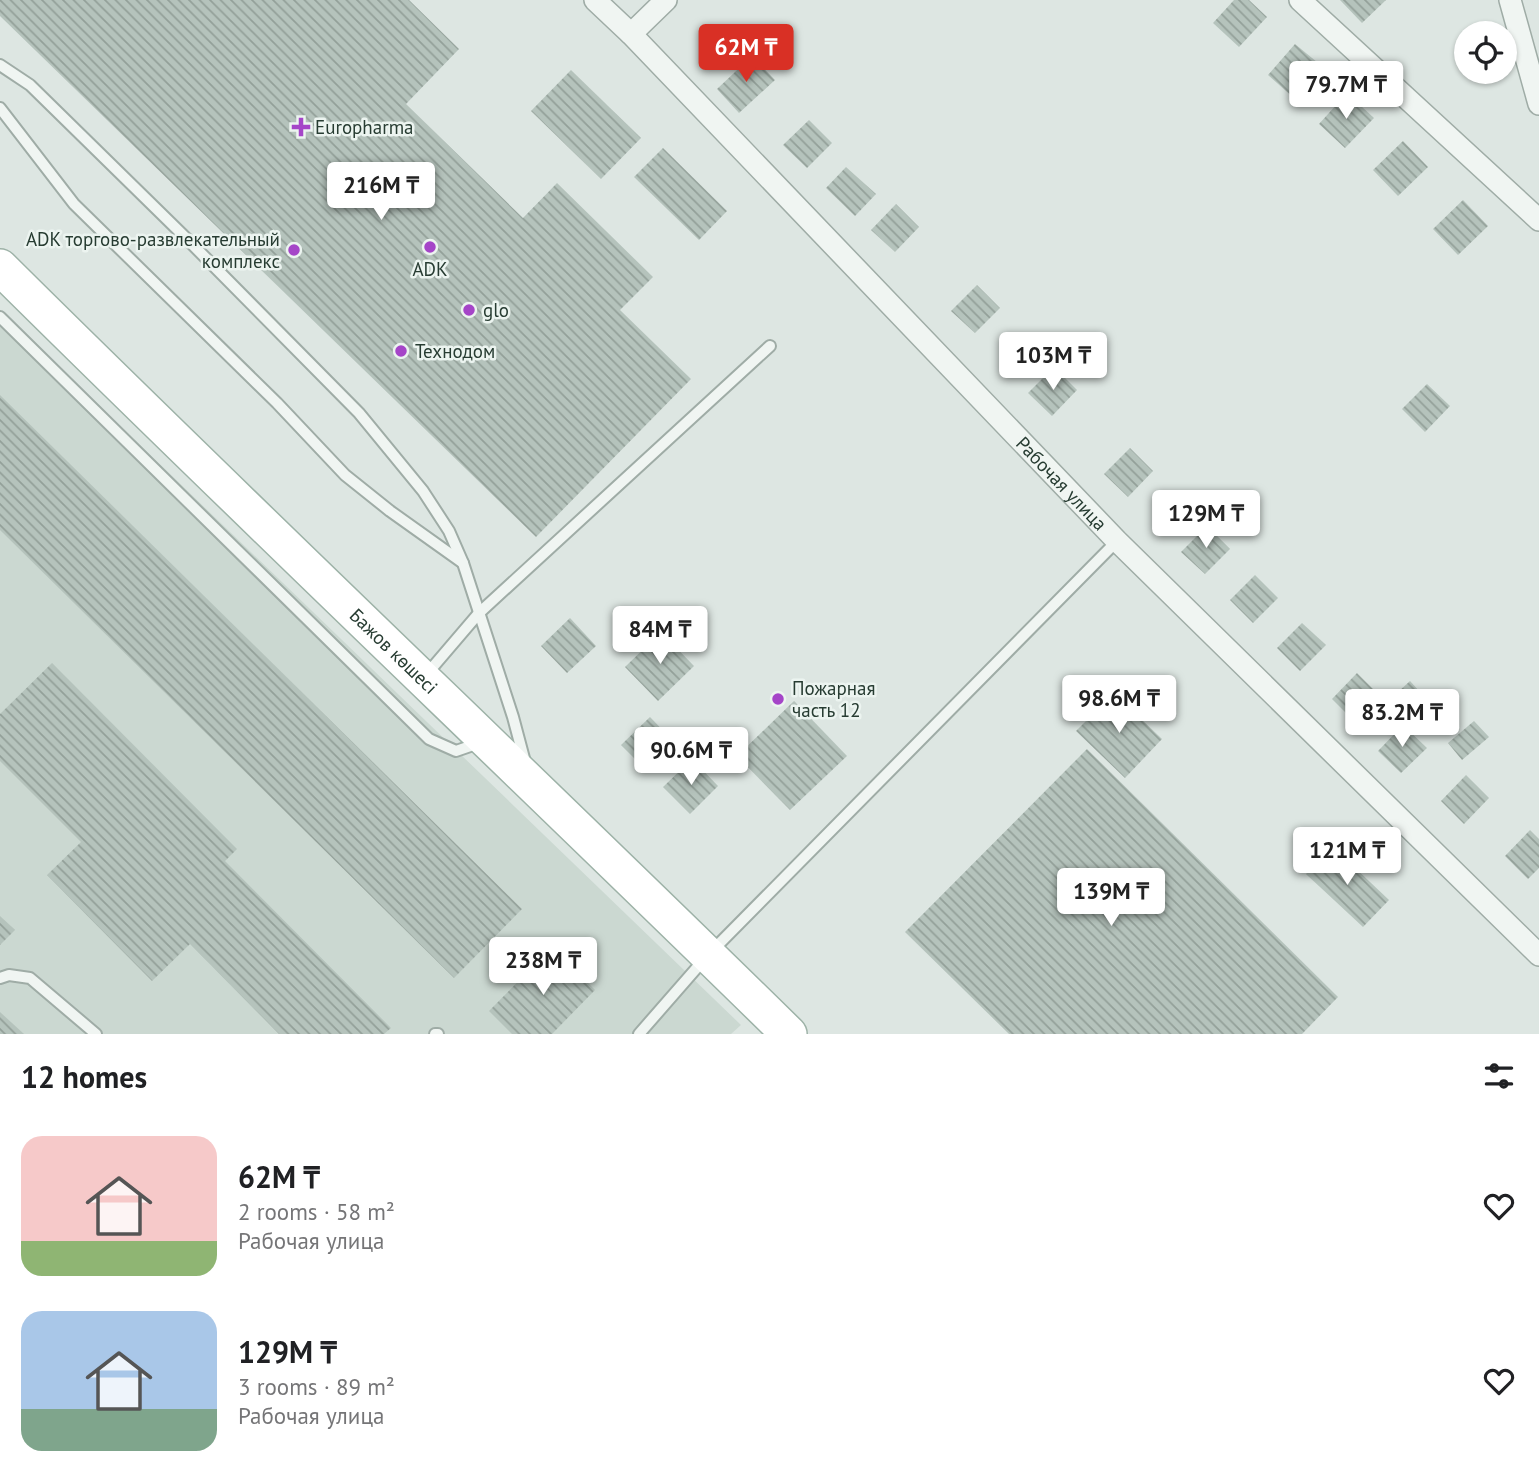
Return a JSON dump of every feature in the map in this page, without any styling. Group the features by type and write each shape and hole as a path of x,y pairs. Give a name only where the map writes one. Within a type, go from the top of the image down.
{"main road":[{"name":"Бажов көшесі","path":"0,267 153,419 530,780 789,1034"}],"street":[{"name":"Рабочая улица","path":"595,0 631,34 1117,541 1539,955"},
{"path":"631,34 666,0"},
{"path":"1300,0 1539,220"},
{"path":"1510,0 1539,104"}],"lane":[{"path":"0,65 30,85 184,236 359,413 423,491 449,531 463,564 513,717 530,780"},
{"path":"0,108 74,204 277,403 345,475 463,564"},
{"path":"0,317 429,739 456,751 488,741"},
{"path":"423,679 479,613 770,346"},
{"path":"639,1034 708,955 1117,541"},
{"path":"0,978 9,975 30,978 96,1034"}],"shaded area":[{"path":"0,310 741,1025 731,1034 0,1034"}],"building":[{"name":"ADK","path":"0,0 409,0 459,49 406,104 523,218 557,183 653,277 620,310 691,379 536,537 0,16"},
{"path":"1234,0 1249,0 1267,17 1239,47 1213,23"},
{"path":"1340,0 1386,0 1362,23"},
{"path":"1295,44 1323,67 1295,99 1268,75"},
{"path":"752,56 775,80 739,113 717,89"},
{"path":"571,70 641,138 601,179 531,111"},
{"path":"1347,93 1374,118 1345,148 1319,124"},
{"path":"809,120 832,143 807,168 783,145"},
{"path":"1403,141 1428,167 1398,196 1373,170"},
{"path":"663,148 727,211 699,240 634,177"},
{"path":"846,167 876,194 855,216 826,188"},
{"path":"1463,200 1488,226 1458,255 1433,229"},
{"path":"896,204 919,227 895,252 871,230"},
{"path":"977,285 1000,308 975,333 951,311"},
{"path":"1054,367 1077,390 1052,416 1028,393"},
{"path":"1427,384 1450,406 1425,432 1402,409"},
{"path":"0,395 522,909 454,978 0,530"},
{"path":"1130,448 1153,471 1128,497 1104,474"},
{"path":"1207,526 1230,549 1205,574 1181,552"},
{"path":"1255,575 1278,598 1253,623 1230,600"},
{"path":"570,618 596,646 567,673 541,646"},
{"path":"1302,623 1326,645 1300,671 1277,648"},
{"path":"661,632 694,666 658,701 625,667"},
{"path":"52,663 237,849 225,861 391,1028 384,1034 279,1034 190,944 152,981 47,875 81,842 0,761 0,714"},
{"path":"1357,673 1380,696 1355,722 1332,699"},
{"path":"1410,681 1430,703 1404,726 1385,704"},
{"path":"1114,693 1162,739 1125,778 1076,731"},
{"path":"794,701 847,756 790,810 737,756"},
{"path":"650,717 676,744 648,772 621,745"},
{"path":"1474,721 1489,737 1462,760 1448,743"},
{"path":"1403,725 1427,748 1401,773 1378,751"},
{"path":"1087,749 1338,997 1302,1034 1009,1034 905,932"},
{"path":"692,759 718,786 690,814 663,787"},
{"path":"1466,775 1489,798 1464,824 1441,801"},
{"path":"1530,830 1539,839 1539,868 1528,879 1505,856"},
{"path":"1332,846 1389,900 1363,927 1306,874"},
{"path":"0,916 15,930 0,945"},
{"path":"552,947 595,990 552,1034 512,1034 489,1011"},
{"path":"0,1012 24,1034 0,1034"}],"place":[{"name":"Europharma","path":"301,127"},
{"name":"ADK","path":"430,247"},
{"name":"ADK торгово-развлекательный комплекс","path":"294,250"},
{"name":"glo","path":"469,310"},
{"name":"Технодом","path":"401,351"},
{"name":"Пожарная часть 12","path":"778,699"}]}
